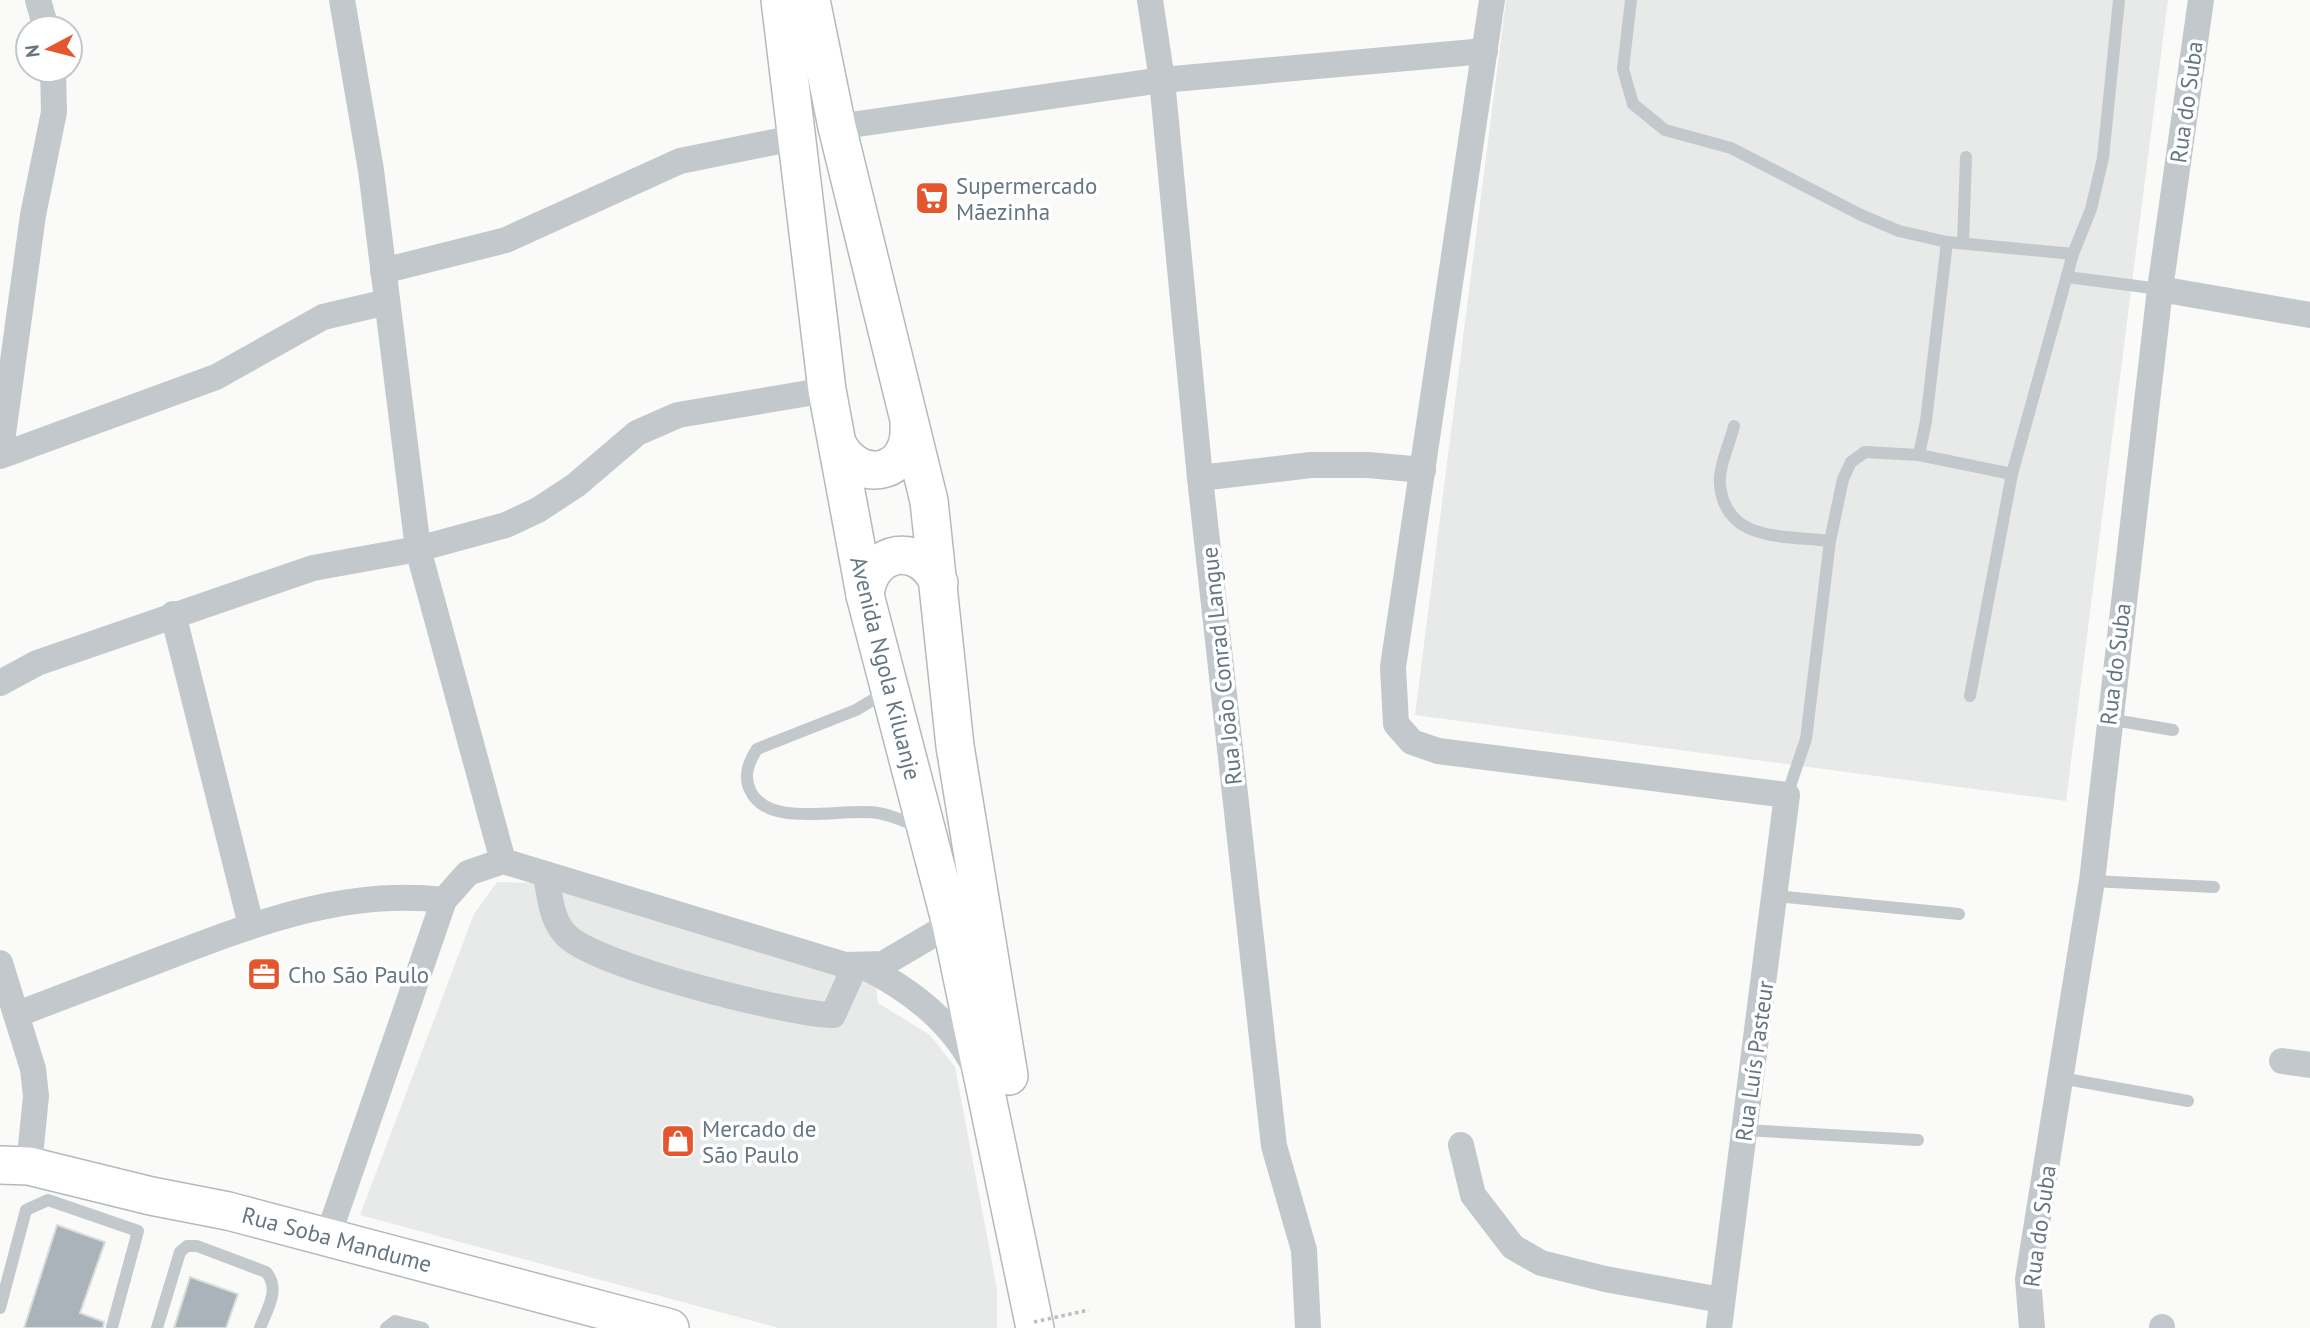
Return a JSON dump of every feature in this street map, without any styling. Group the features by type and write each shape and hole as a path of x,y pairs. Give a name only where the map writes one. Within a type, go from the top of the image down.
{"main road":[{"name":"Avenida Ngola Kiluanje","path":"780,0 799,137 827,390 865,595 951,925 989,1097 1050,1323"},
{"name":"Avenida Ngola Kiluanje","path":"811,0 837,127 929,501 939,583 944,662 968,830 1050,1323"},
{"path":"839,447 854,465 877,470 899,460 910,438 909,426"},
{"path":"865,595 872,571 891,557 915,557 926,563 939,583"},
{"name":"Rua Soba Mandume","path":"15,1166 328,1236 670,1328"}],"street":[{"path":"342,0 371,170 418,549 503,862"},
{"name":"Rua João Conrad Langue","path":"1150,0 1161,80 1200,478 1274,1146 1304,1250 1308,1328"},
{"path":"1492,0 1393,667 1396,724 1412,742 1438,751 1787,795"},
{"name":"Rua do Suba","path":"2032,1328 2028,1279 2092,881 2108,719 2160,289 2201,0"},
{"path":"837,127 1161,80 1485,51"},
{"path":"53,84 54,112 33,215 0,456 216,377 323,317 387,302"},
{"path":"383,271 506,240 680,161 799,137"},
{"path":"2160,289 2310,315"},
{"path":"0,683 37,663 313,568 418,549 495,528 538,510 576,485 620,446 652,424 716,407 827,390"},
{"path":"1200,478 1311,465 1368,465 1423,470"},
{"path":"173,614 251,925"},
{"name":"Rua Luís Pasteur","path":"1719,1328 1787,795"},
{"path":"328,1236 444,900 468,873 503,862 860,966 903,986 937,1018 971,1059 989,1097"},
{"path":"546,876 556,921 577,945 634,967 730,996 809,1014 833,1015 860,966 899,957 951,925"},
{"path":"18,1014 251,925 345,901 412,896 444,900"},
{"path":"0,963 33,1069 36,1096 15,1166"},
{"path":"2282,1061 2310,1065"},
{"path":"1461,1145 1473,1195 1513,1247 1541,1263 1605,1279 1721,1300"}],"lane":[{"path":"1631,0 1623,69 1633,104 1665,130 1731,148 1861,215 1899,231 1947,242 2073,254"},
{"path":"1970,696 2012,474 2073,254 2091,209 2102,158 2119,0"},
{"path":"1963,243 1966,157"},
{"path":"1919,455 1926,421 1947,242"},
{"path":"2067,277 2160,289"},
{"path":"1734,426 1720,483 1728,513 1746,530 1830,541"},
{"path":"1787,795 1806,739 1830,541 1843,479 1851,462 1865,452 1919,455 2012,474"},
{"path":"890,690 856,710 757,749 749,762 746,777 748,788 756,801 783,812 817,815 877,813 926,829"},
{"path":"2108,719 2173,730"},
{"path":"2092,881 2214,887"},
{"path":"1776,896 1959,914"},
{"path":"2061,1077 2188,1101"},
{"path":"1745,1130 1918,1140"},
{"path":"0,1308 26,1210 48,1200 138,1231 112,1327"},
{"path":"156,1328 180,1252 187,1246 197,1246 266,1272 273,1280 274,1289 260,1328"},
{"path":"386,1328 396,1321 423,1328"}],"shaded area":[{"path":"1506,0 2168,0 2066,801 1415,715"},
{"name":"Mercado de São Paulo","path":"497,882 538,883 875,977 878,1003 930,1035 955,1067 997,1289 997,1328 779,1328 360,1215 474,914"}],"building":[{"path":"57,1225 105,1242 80,1313 104,1322 103,1328 24,1328"},
{"path":"190,1277 238,1294 226,1328 174,1328"}],"place":[{"name":"Supermercado Mãezinha","path":"932,198"},
{"name":"Cho São Paulo","path":"264,974"},
{"name":"Mercado de São Paulo","path":"678,1141"}]}
